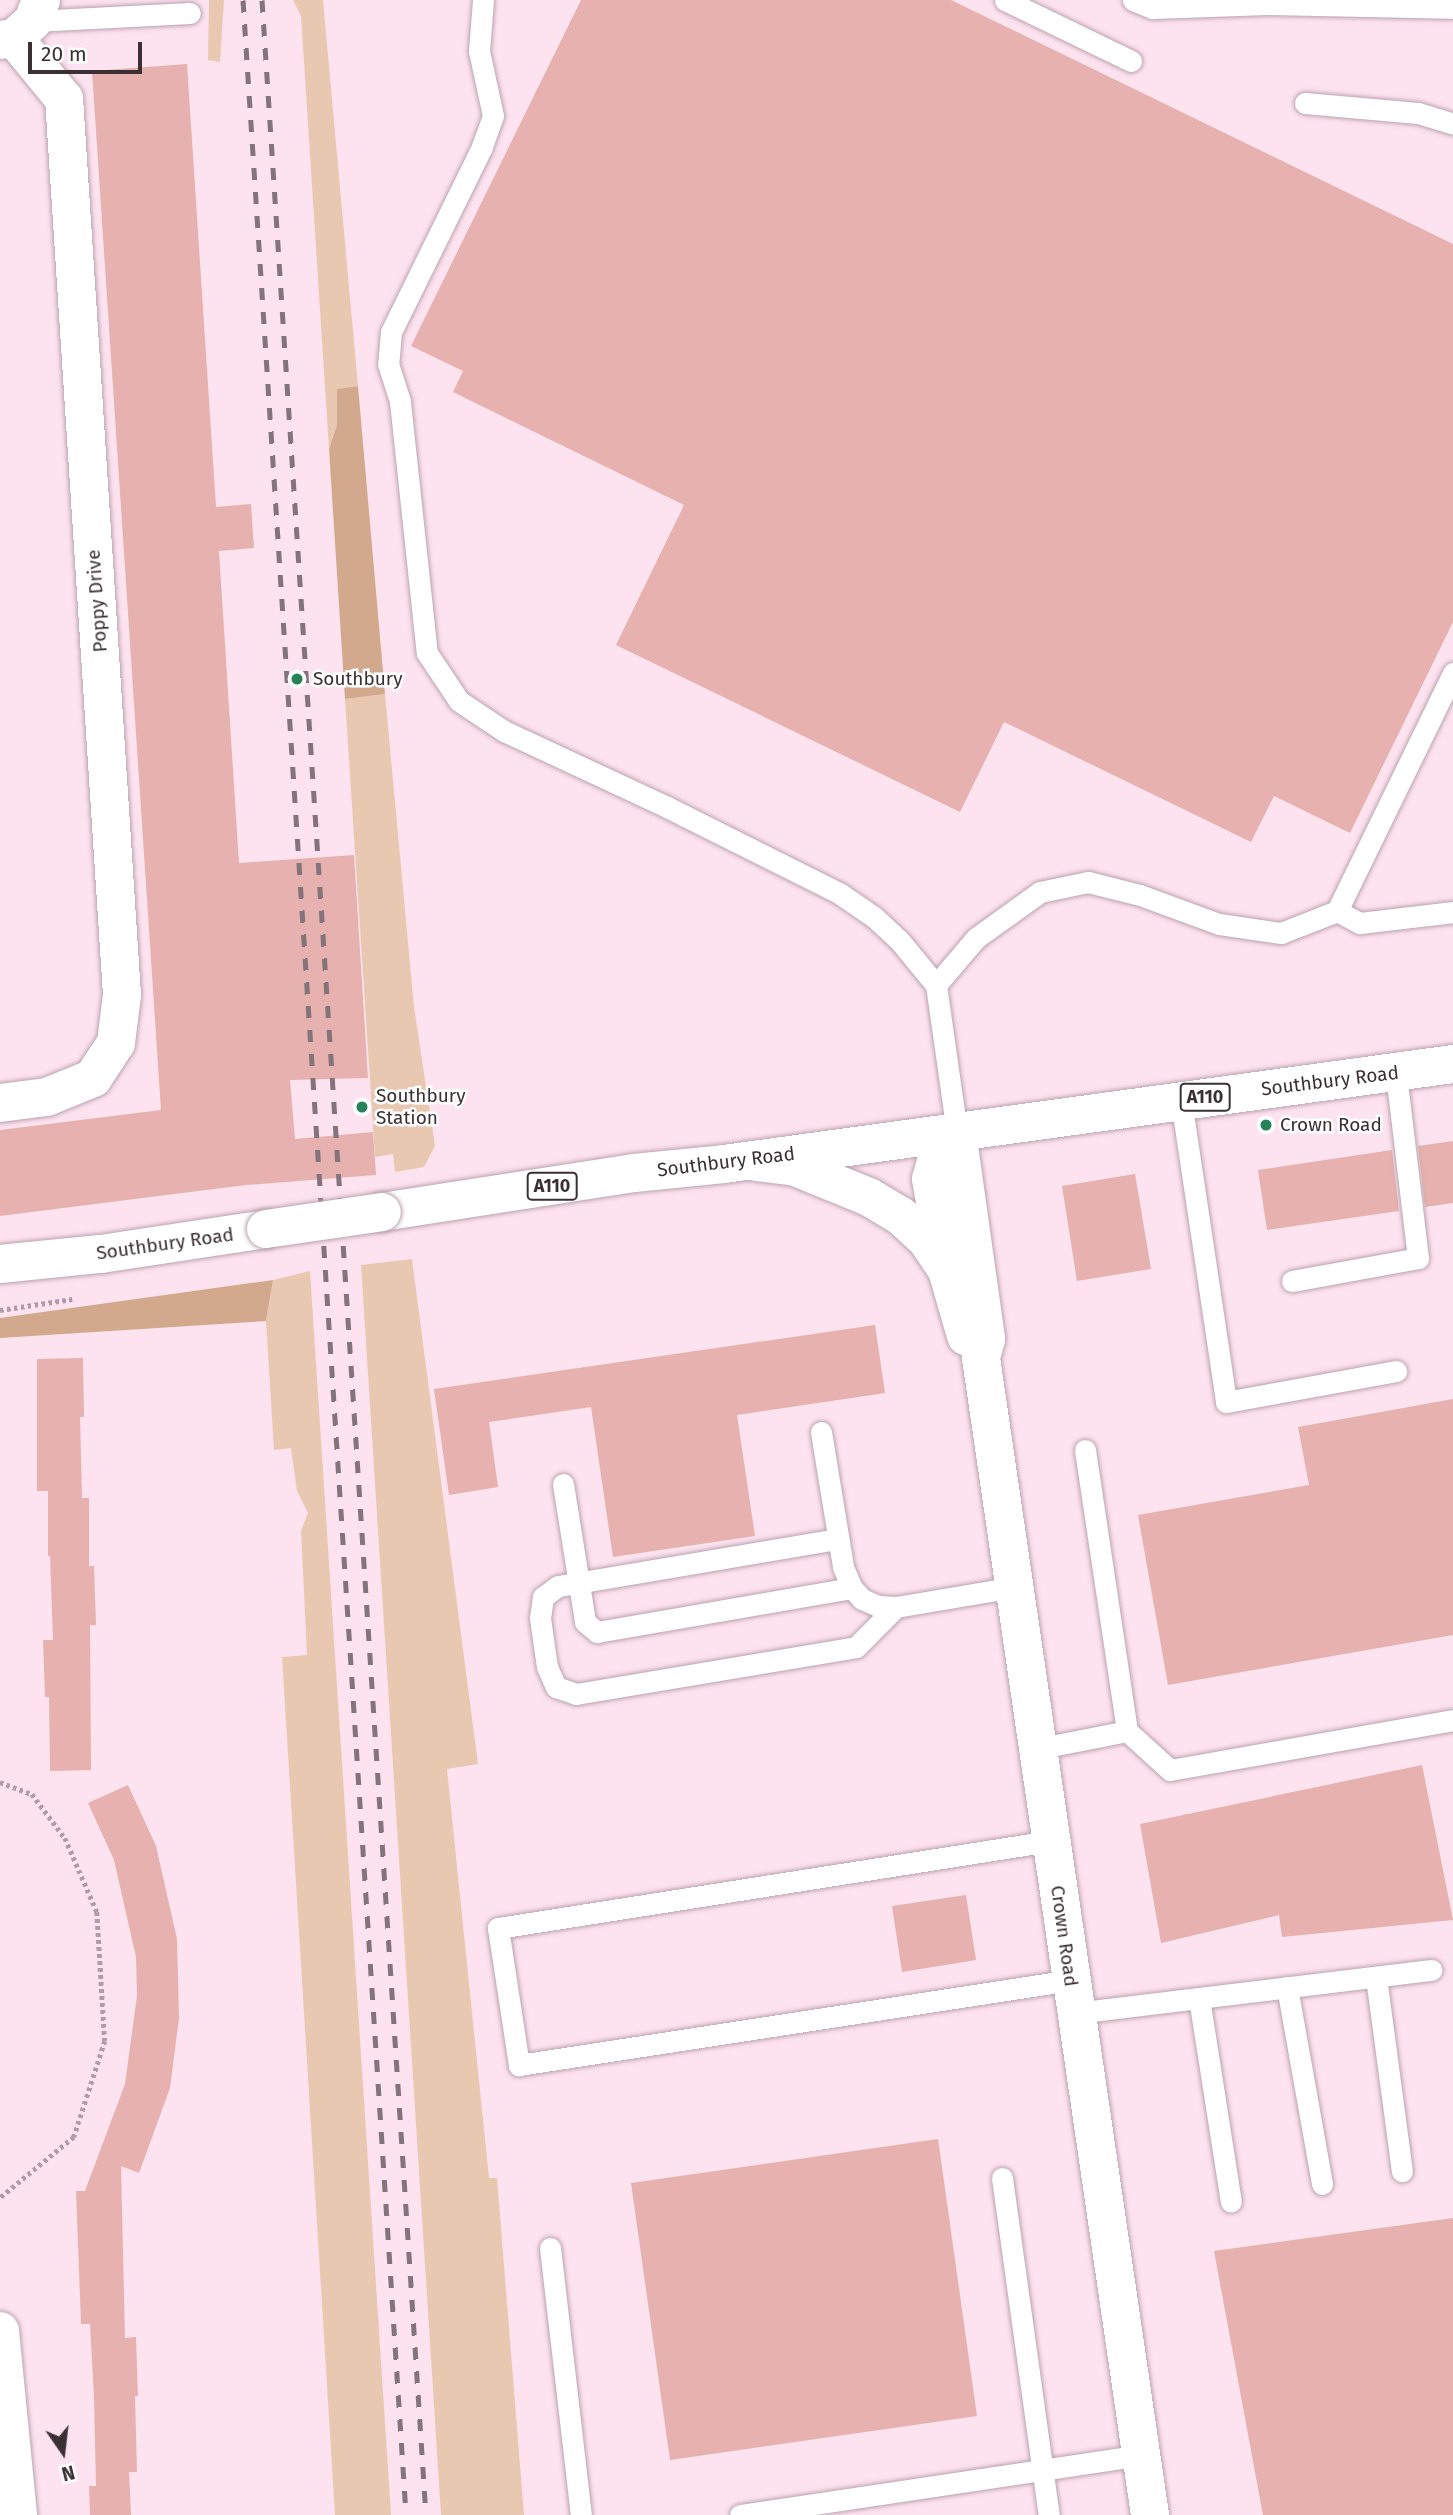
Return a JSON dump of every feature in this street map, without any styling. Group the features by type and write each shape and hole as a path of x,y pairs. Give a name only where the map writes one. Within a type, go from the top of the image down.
{"street":[{"name":"Poppy Drive","path":"0,1103 47,1097 93,1078 116,1043 122,995 64,99 22,25"},
{"name":"Southbury Road","path":"0,1264 101,1254 634,1173 1453,1064"},
{"name":"Crown Road","path":"957,1132 937,1158 931,1179 947,1270 967,1341 981,1358"},
{"name":"Crown Road","path":"957,1132 986,1339 981,1358 1150,2515"},
{"name":"Crown Road","path":"746,1160 795,1167 869,1197 901,1216 926,1239 947,1270"},
{"path":"0,2331 18,2515"}],"lane":[{"path":"483,0 479,51 493,116 482,147 391,332 388,364 400,402 427,653 459,701 504,731 839,893 874,917 900,940 936,985 957,1132"},
{"path":"1005,0 1131,61"},
{"path":"1133,0 1152,8 1267,4 1453,8"},
{"path":"22,25 190,13"},
{"path":"1305,103 1418,113 1453,124"},
{"path":"936,985 976,938 1040,892 1088,882 1140,895 1219,924 1281,933 1337,911 1453,673"},
{"path":"1337,911 1360,923 1453,912"},
{"path":"1292,1281 1418,1258 1396,1073"},
{"path":"1181,1100 1226,1402 1395,1371"},
{"path":"821,1432 843,1567 852,1588 862,1599 878,1606 896,1607 1014,1587"},
{"path":"1085,1450 1127,1731 1170,1770 1453,1720"},
{"path":"563,1484 585,1622 597,1632 852,1588"},
{"path":"837,1539 558,1586 543,1597 540,1618 547,1667 556,1687 576,1694 856,1647 896,1607"},
{"path":"1037,1749 1127,1731"},
{"path":"1050,1841 498,1928 519,2065 1073,1996 1199,1998 1431,1970"},
{"path":"1376,1977 1402,2171"},
{"path":"1287,1987 1322,2184"},
{"path":"1199,1998 1231,2202"},
{"path":"1002,2178 1049,2515"},
{"path":"550,2248 581,2515"},
{"path":"740,2515 1141,2455"}],"path":[{"path":"0,1782 32,1794 65,1838 97,1912 105,2041 74,2137 0,2198"}],"shaded area":[{"path":"209,0 224,0 220,62 208,60"},
{"path":"293,0 323,0 358,386 337,389 337,425 329,449 301,16"},
{"path":"358,386 385,694 345,699 329,449 337,425 337,389"},
{"path":"385,694 414,1007 435,1146 424,1167 395,1172 393,1154 375,1157 345,699"},
{"path":"412,1259 478,1764 447,1769 489,2178 497,2178 524,2515 441,2515 361,1265"},
{"path":"310,1271 391,2515 335,2515 282,1657 307,1655 301,1531 308,1513 297,1491 291,1448 274,1450 266,1321 273,1280"},
{"path":"273,1280 266,1321 0,1338 0,1318"}],"building":[{"path":"581,0 951,0 1453,244 1453,622 1350,833 1274,796 1251,842 1004,722 960,812 616,645 684,505 453,392 463,371 411,346"},
{"path":"187,64 216,507 251,504 254,548 219,551 239,863 354,855 368,1078 290,1080 295,1139 373,1132 376,1175 246,1185 0,1216 0,1130 161,1110 92,71"},
{"path":"1453,1141 1453,1203 1425,1207 1418,1146"},
{"path":"1392,1150 1399,1211 1267,1230 1258,1170"},
{"path":"1135,1174 1151,1269 1077,1281 1062,1186"},
{"path":"875,1325 885,1393 737,1415 755,1536 613,1557 591,1407 489,1422 498,1487 449,1495 434,1389"},
{"path":"83,1358 84,1417 80,1417 82,1498 89,1498 89,1566 94,1566 96,1625 90,1625 91,1770 50,1771 49,1697 45,1697 43,1640 53,1640 48,1556 48,1491 37,1491 37,1359"},
{"path":"1453,1399 1453,1635 1168,1685 1138,1515 1309,1485 1298,1427"},
{"path":"1422,1765 1453,1920 1282,1937 1279,1915 1161,1943 1140,1824"},
{"path":"128,1785 156,1846 177,1939 179,2018 170,2088 139,2173 121,2166 125,2338 136,2337 138,2396 135,2396 137,2472 129,2472 131,2515 90,2515 89,2486 96,2486 94,2397 90,2324 81,2324 76,2191 85,2191 125,2084 137,1996 136,1957 114,1860 88,1803"},
{"path":"966,1895 976,1960 902,1972 892,1906"},
{"path":"938,2139 977,2416 670,2460 631,2183"},
{"path":"1453,2218 1453,2515 1263,2515 1214,2251"}],"railway":[{"path":"243,0 406,2515"},
{"path":"262,0 426,2515"}],"place":[{"name":"Southbury","path":"297,679"},
{"name":"Southbury Station","path":"362,1107"},
{"name":"Crown Road","path":"1266,1125"}]}
